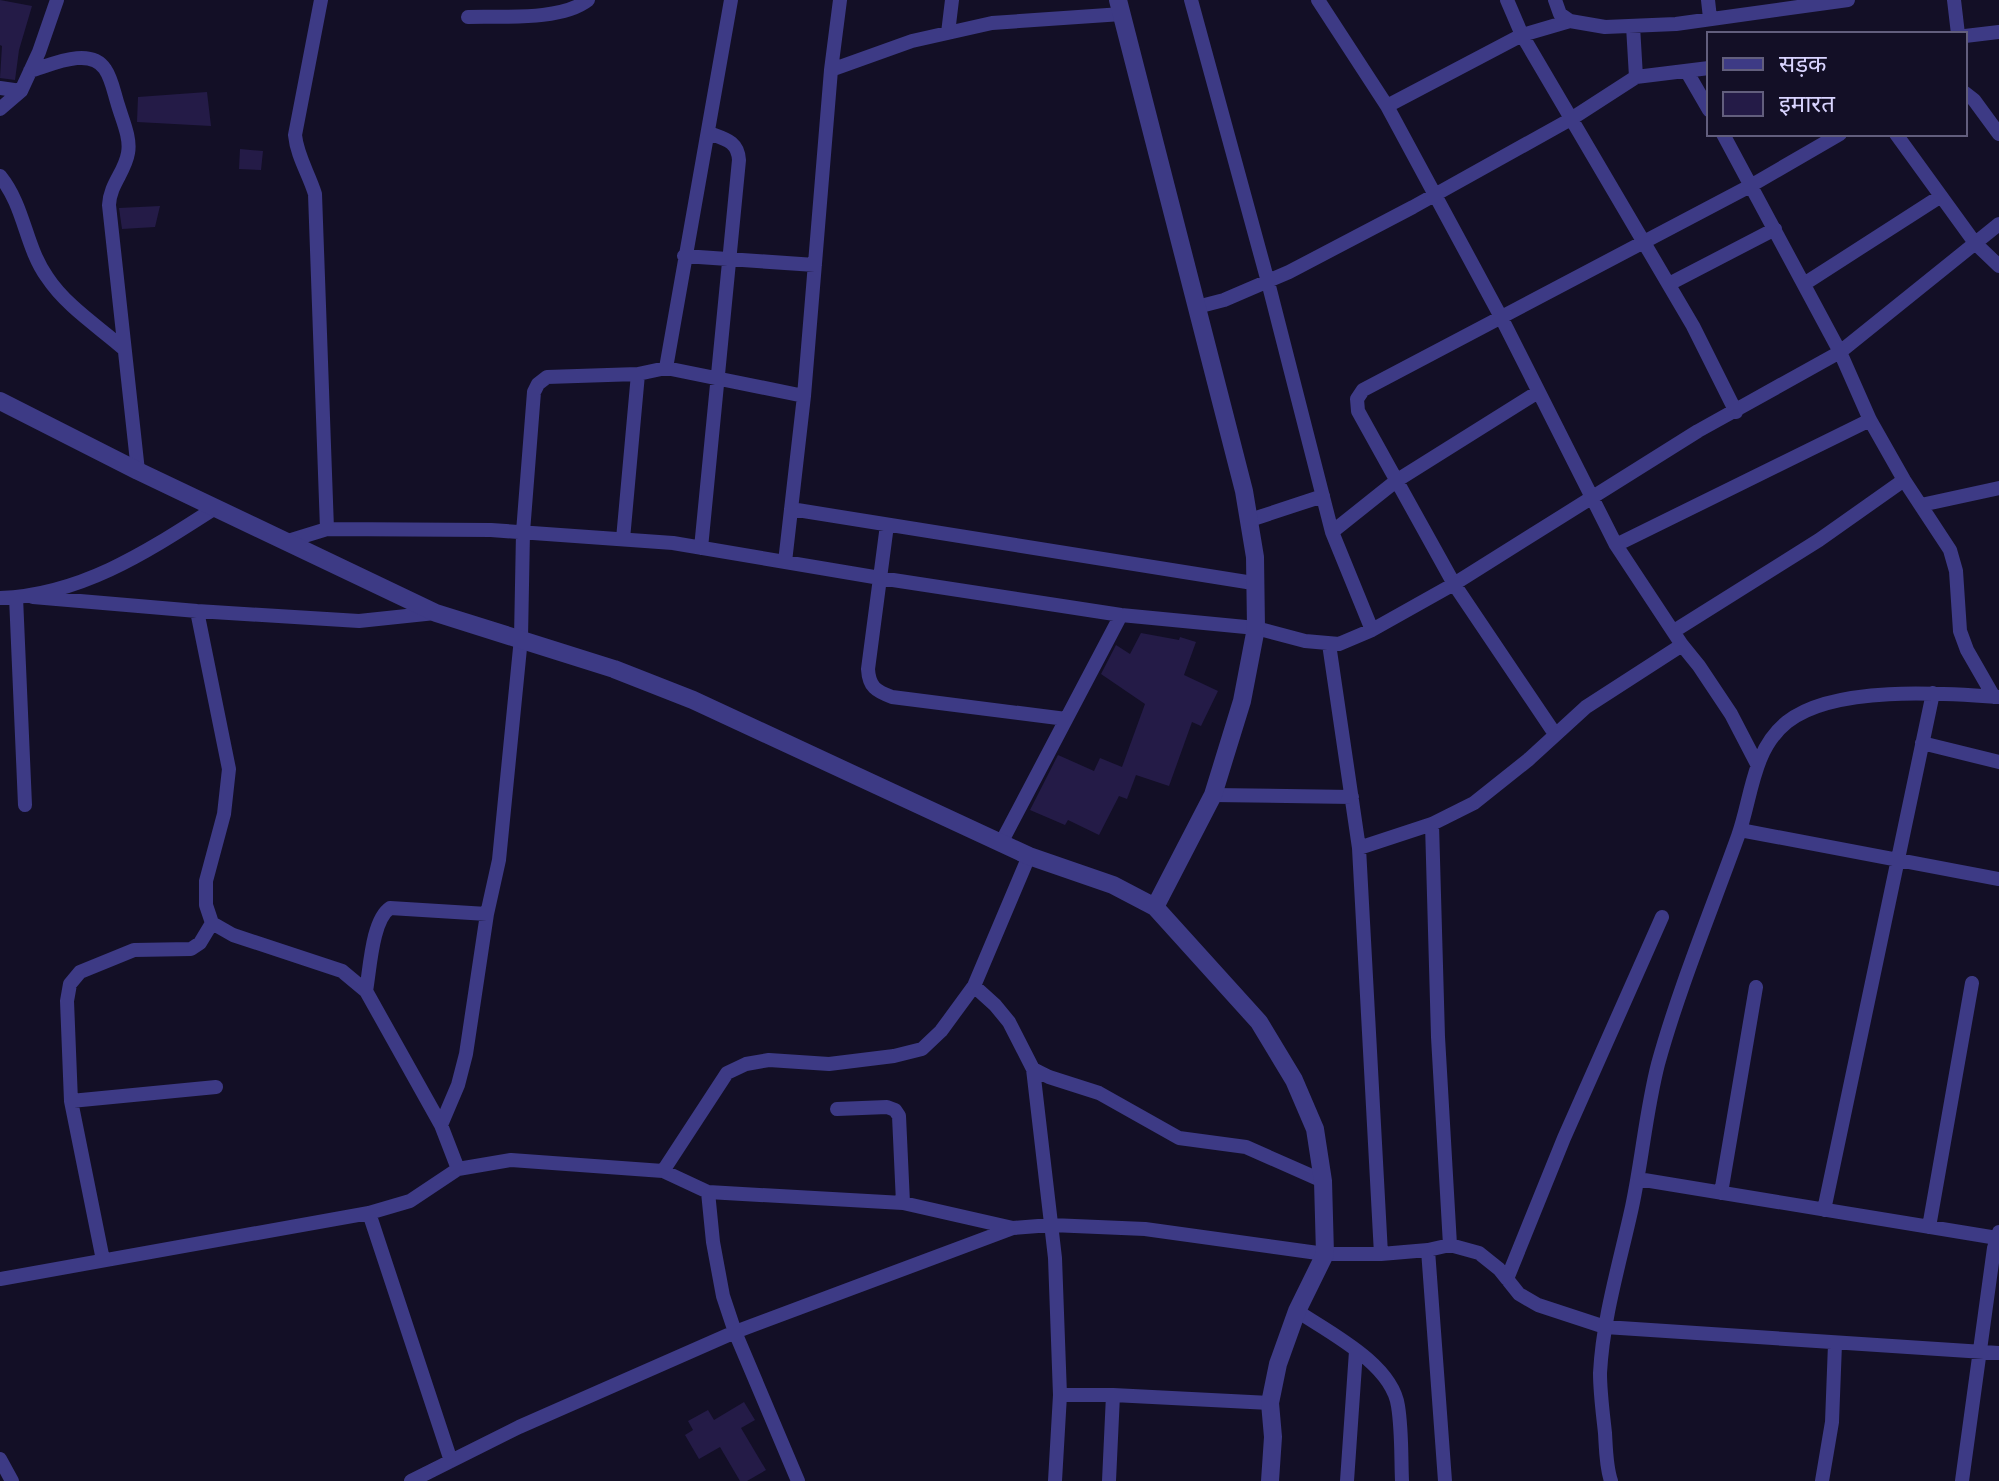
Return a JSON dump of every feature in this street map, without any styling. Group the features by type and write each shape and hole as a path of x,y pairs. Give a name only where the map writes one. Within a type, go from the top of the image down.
{"street":[{"path":"0,109 21,91 57,0"},
{"path":"321,0 295,135 299,155 315,194 327,529"},
{"path":"468,17 560,13 588,0"},
{"path":"666,368 731,0"},
{"path":"785,562 804,396 831,70 840,0"},
{"path":"948,33 952,0"},
{"path":"1191,0 1332,532 1372,630"},
{"path":"1318,0 1387,106 1502,319 1616,545 1731,714 1757,764"},
{"path":"1507,0 1522,35 1669,284 1736,412"},
{"path":"1555,0 1560,14 1570,21 1605,27 1676,24 1848,0"},
{"path":"1708,0 1710,18"},
{"path":"1954,0 1958,32"},
{"path":"831,70 912,41 992,23 1120,7 1250,520 1255,557 1256,628 1242,701 1213,795 1155,907"},
{"path":"1387,106 1522,35 1570,21"},
{"path":"1633,26 1636,77"},
{"path":"1967,36 1999,32"},
{"path":"30,71 73,59 89,58 100,62 108,72 129,147 128,156 109,193 109,205 138,471"},
{"path":"1197,307 1268,282 1413,207 1571,119 1636,77 1707,68"},
{"path":"1687,72 1707,107"},
{"path":"0,88 21,91"},
{"path":"1967,95 1999,134"},
{"path":"701,548 739,151 732,141 709,133"},
{"path":"1724,136 1840,352 1870,420 1904,480 1950,550 1956,571 1960,631 1967,650 1997,697"},
{"path":"1555,734 1454,584 1358,411 1357,399 1363,390 1752,185 1837,136"},
{"path":"1897,136 1975,243 1999,266"},
{"path":"0,176 19,204 46,276 62,295 124,349"},
{"path":"1804,284 1941,196"},
{"path":"288,541 327,529 523,532 623,539 701,548 1121,615 1256,628 1305,641 1339,644 1372,630 1454,584 1698,431 1840,352 1999,224"},
{"path":"1669,284 1775,229"},
{"path":"684,256 815,265"},
{"path":"441,1125 458,1085 466,1054 487,914 499,860 521,638 523,532 534,392 547,377 638,374 666,368 804,396"},
{"path":"623,539 638,374"},
{"path":"1332,532 1396,481 1538,392"},
{"path":"0,401 138,471 436,613 614,669 693,700 1029,856 1113,885 1155,907 1259,1022 1282,1055 1315,1129 1323,1181 1325,1254 1297,1311 1278,1364 1270,1403 1273,1437 1270,1481"},
{"path":"1616,545 1870,420"},
{"path":"1674,631 1819,540 1904,480"},
{"path":"1921,505 1999,488"},
{"path":"1250,520 1323,496"},
{"path":"33,597 110,571 149,551 215,508"},
{"path":"791,509 1253,583"},
{"path":"887,525 868,669 875,691 892,697 1066,719"},
{"path":"16,597 25,805"},
{"path":"0,598 33,597 359,621 436,613"},
{"path":"197,611 229,769 224,814 206,881 206,905 212,923 233,935 342,971 366,991 441,1125 458,1169"},
{"path":"1001,843 1121,615"},
{"path":"1329,644 1359,848 1381,1254"},
{"path":"1359,848 1432,824 1474,803 1528,760 1586,707 1682,645"},
{"path":"1611,1481 1600,1375 1605,1327 1638,1179 1658,1064 1740,830 1757,764 1772,735 1789,720 1816,707 1872,696 1933,693 1997,697"},
{"path":"1824,1210 1933,693"},
{"path":"1922,743 1999,762"},
{"path":"1213,795 1352,797"},
{"path":"1432,824 1438,1037 1450,1245"},
{"path":"1740,830 1999,879"},
{"path":"663,1171 727,1073 746,1064 769,1060 829,1064 894,1056 922,1049 941,1031 974,986 1029,856"},
{"path":"366,991 381,913 390,908 487,914"},
{"path":"1507,1279 1564,1138 1662,917"},
{"path":"103,1260 71,1101 67,1001 70,984 80,972 134,950 191,949 200,943 212,923"},
{"path":"1929,1227 1972,983"},
{"path":"974,986 1009,1022 1033,1069 1055,1258 1060,1395 1055,1481"},
{"path":"1721,1193 1756,987"},
{"path":"1033,1069 1099,1093 1179,1138 1246,1147 1323,1181"},
{"path":"71,1101 216,1087"},
{"path":"837,1109 887,1107 895,1110 899,1116 903,1203"},
{"path":"0,1279 369,1213 410,1201 458,1169 511,1160 663,1171 708,1192 903,1203 1013,1228"},
{"path":"1638,1179 1929,1227 1998,1235 1962,1481"},
{"path":"708,1192 723,1296 735,1332 798,1481"},
{"path":"369,1213 451,1461"},
{"path":"411,1481 519,1427 735,1332 1013,1228 1051,1225 1145,1229 1325,1254 1381,1254 1450,1245 1479,1253 1499,1269 1519,1294 1538,1305 1605,1327 1999,1353"},
{"path":"1428,1250 1445,1481"},
{"path":"1297,1311 1356,1351 1384,1375 1394,1390 1398,1406 1402,1481"},
{"path":"1822,1481 1832,1422 1835,1344"},
{"path":"1347,1481 1356,1351"},
{"path":"1060,1395 1270,1403"},
{"path":"1109,1481 1113,1395"},
{"path":"0,1459 12,1481"}],"building":[{"path":"0,0 32,6 19,50 15,80 0,78"},
{"path":"207,92 211,126 137,122 138,97"},
{"path":"240,149 263,151 261,170 239,169"},
{"path":"160,206 155,227 122,229 119,208"},
{"path":"1141,633 1196,642 1184,675 1218,691 1201,726 1192,722 1169,786 1136,775 1127,799 1119,796 1099,835 1068,820 1065,825 1030,810 1058,755 1094,771 1100,758 1122,767 1145,704 1101,674 1116,645 1130,654"},
{"path":"744,1402 755,1420 741,1428 766,1470 747,1481 740,1481 720,1447 699,1459 685,1435 693,1430 688,1421 708,1410 714,1420"}]}
